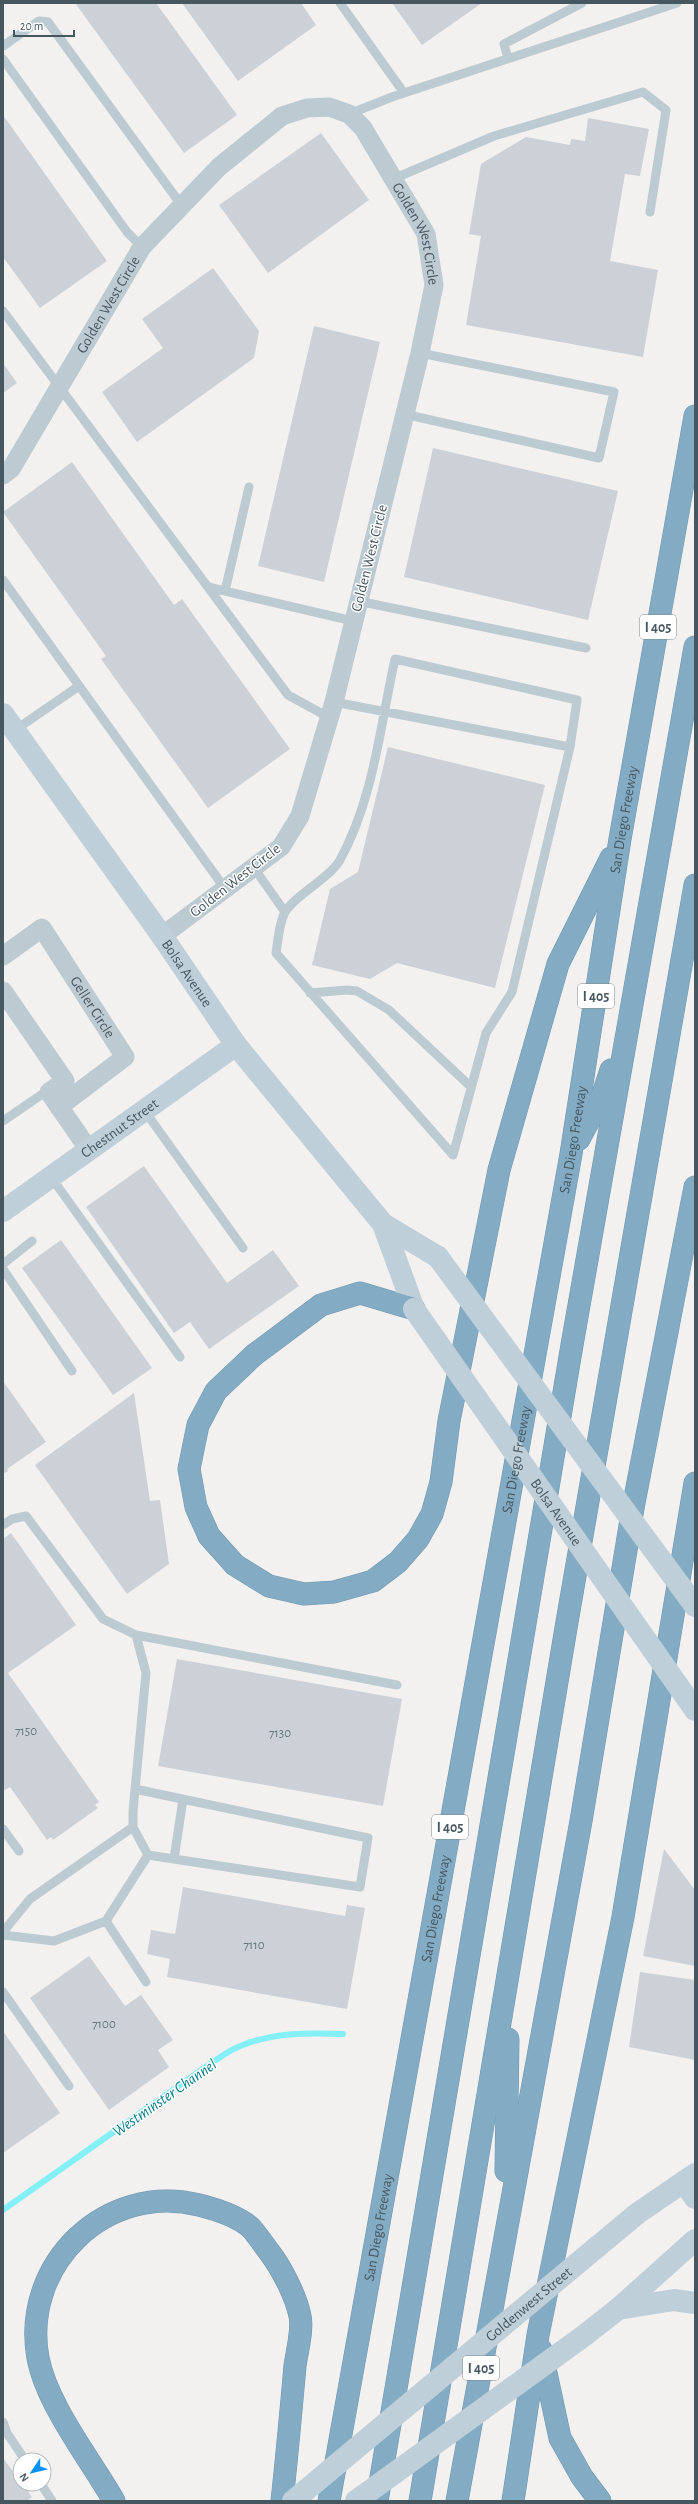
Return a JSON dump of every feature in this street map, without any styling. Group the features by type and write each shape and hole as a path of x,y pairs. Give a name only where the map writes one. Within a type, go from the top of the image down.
{"highway":[{"name":"San Diego Freeway","path":"329,2501 571,1154 620,839 695,416"},
{"path":"377,2501 569,1360 635,996 695,647"},
{"path":"414,1309 360,1293 330,1301 254,1356 216,1391 198,1425 189,1469 196,1507 209,1536 234,1565 269,1586 304,1594 334,1592 373,1581 398,1562 418,1539 432,1514 441,1482 449,1421 499,1170 558,964 620,839"},
{"path":"420,2501 695,884"},
{"path":"571,1154 603,1094 635,996"},
{"name":"I 405","path":"457,2501 581,1820 633,1508 695,1187"},
{"path":"513,2501 538,2335 623,1917 691,1529 695,1483"},
{"path":"505,2236 510,1967"},
{"path":"114,2501 44,2382 35,2335 38,2307 47,2279 60,2257 74,2239 94,2224 114,2212 147,2202 182,2200 216,2209 250,2227 281,2268 300,2316 282,2501"},
{"path":"538,2335 560,2438 582,2477 600,2501"}],"main road":[{"name":"Bolsa Avenue","path":"9,722 162,936 236,1045 383,1224 414,1309 695,1710"},
{"name":"Chestnut Street","path":"3,1210 236,1045"},
{"name":"Bolsa Avenue","path":"383,1224 438,1257 695,1606"},
{"name":"Goldenwest Street","path":"293,2501 638,2213 691,2185"},
{"path":"356,2501 585,2335 618,2309 695,2240"},
{"path":"618,2309 674,2300 695,2303"}],"street":[{"name":"Golden West Circle","path":"3,475 10,469 142,247 219,166 282,116 307,108 329,106 349,114 363,128 426,234 434,285 420,354 332,710 300,816 281,847 226,890 162,936"},
{"name":"Geller Circle","path":"3,956 42,928 125,1057 54,1099"},
{"path":"3,991 65,1081 54,1099 89,1150"}],"lane":[{"path":"340,3 404,93"},
{"path":"508,58 504,44 582,3"},
{"path":"349,114 404,93 677,3"},
{"path":"3,46 39,20 48,22 182,206"},
{"path":"3,59 127,232 142,247"},
{"path":"393,179 494,136 643,92 666,110 650,212"},
{"path":"3,311 288,695 332,710 383,711 570,747"},
{"path":"404,414 599,458 614,392 420,354"},
{"path":"225,591 249,487"},
{"path":"3,580 226,890"},
{"path":"208,587 354,621"},
{"path":"358,601 586,648"},
{"path":"395,659 577,700 570,747 512,992 486,1033 470,1086 453,1155 276,953 285,912 339,862 359,820 379,743 383,711 395,659"},
{"path":"9,722 79,686"},
{"path":"254,868 285,912"},
{"path":"310,993 346,990 357,991 389,1010 470,1086"},
{"path":"3,1121 41,1095 54,1099"},
{"path":"144,1110 244,1248"},
{"path":"51,1177 180,1357"},
{"path":"3,1264 32,1241"},
{"path":"3,1269 72,1371"},
{"path":"3,1525 12,1519 26,1516 103,1619 136,1635 397,1685"},
{"path":"136,1635 146,1673 135,1789 134,1827 148,1855"},
{"path":"135,1789 368,1838 360,1887 148,1855"},
{"path":"174,1859 183,1800"},
{"path":"134,1827 30,1899 3,1933 54,1941 106,1921 148,1855"},
{"path":"3,1829 19,1851"},
{"path":"106,1921 146,1982"},
{"path":"3,1992 69,2086"},
{"path":"3,2422 7,2433 20,2452"},
{"path":"46,2492 52,2501"}],"building":[{"path":"75,3 156,3 237,115 184,153"},
{"path":"182,3 301,3 316,25 238,81"},
{"path":"392,3 482,3 422,45"},
{"path":"3,115 107,261 40,308 3,257"},
{"path":"588,118 649,129 640,176 625,174 610,261 658,270 643,357 466,325 481,236 469,234 481,164 526,137 570,145 571,139 585,141"},
{"path":"321,133 369,200 268,273 219,205"},
{"path":"213,268 259,331 254,358 137,442 102,392 163,348 142,319"},
{"path":"314,326 380,342 324,582 258,566"},
{"path":"3,363 17,383 3,393"},
{"path":"433,448 618,491 588,620 404,577"},
{"path":"72,462 174,605 182,599 290,749 208,808 101,659 106,656 3,512"},
{"path":"388,747 545,785 495,988 397,963 370,979 312,965 330,889 358,872"},
{"path":"144,1166 227,1283 273,1250 299,1286 209,1349 190,1322 174,1333 86,1207"},
{"path":"61,1240 152,1368 113,1395 22,1268"},
{"path":"3,1381 46,1442 7,1469 8,1471 3,1474"},
{"path":"134,1393 150,1501 160,1500 169,1564 127,1594 35,1465"},
{"path":"11,1533 76,1625 8,1673 99,1802 95,1805 98,1808 53,1840 51,1837 47,1840 10,1787 3,1791 3,1539"},
{"path":"177,1659 402,1699 383,1806 158,1766"},
{"path":"664,1849 695,1890 695,1966 643,1956"},
{"path":"183,1887 345,1916 347,1905 365,1908 347,2009 167,1977 170,1959 147,1954 151,1930 175,1934"},
{"path":"89,1956 125,2006 141,1995 173,2040 158,2050 169,2067 109,2110 30,1998"},
{"path":"640,1972 695,1980 695,2060 629,2047"},
{"path":"3,2031 60,2113 3,2153"},
{"path":"3,2458 12,2470 12,2492 28,2492 32,2497 27,2501 3,2501"}],"waterway":[{"name":"Westminster Channel","path":"3,2210 204,2068 234,2049 263,2038 290,2034 343,2034"}]}
